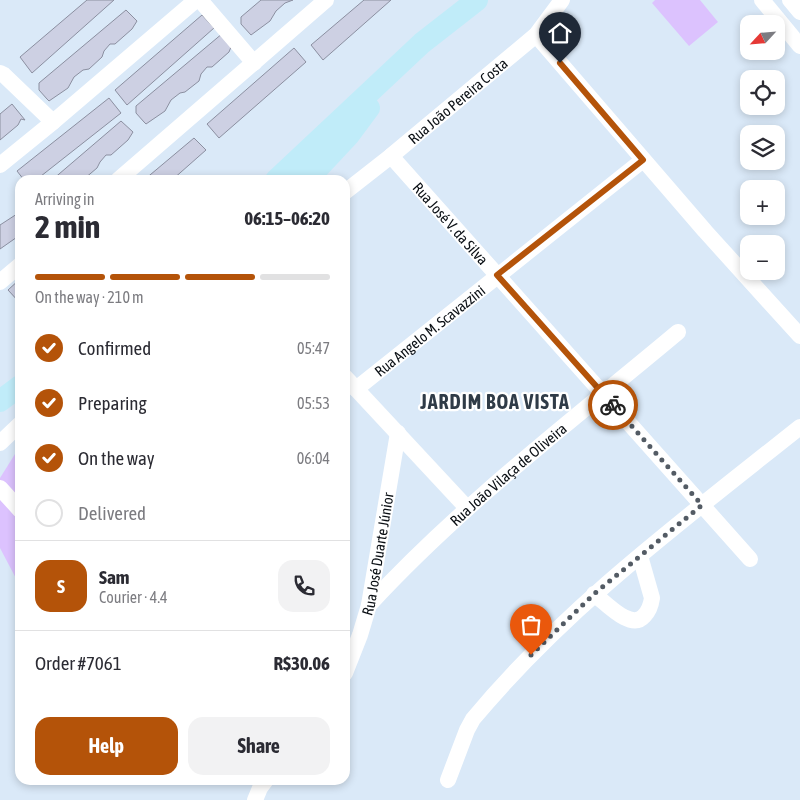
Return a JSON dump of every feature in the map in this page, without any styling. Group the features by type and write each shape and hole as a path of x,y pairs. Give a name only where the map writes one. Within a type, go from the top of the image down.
{"main road":[{"path":"281,175 422,43 477,0"},
{"path":"312,175 349,135 400,65"},
{"path":"0,401 15,390"}],"street":[{"path":"0,164 53,122 196,0"},
{"path":"200,0 254,63"},
{"path":"124,175 326,0"},
{"name":"Rua João Pereira Costa","path":"350,188 536,35 562,0"},
{"path":"762,0 800,46"},
{"path":"790,0 800,12"},
{"path":"536,35 643,160 800,336"},
{"path":"0,73 53,122"},
{"name":"Rua José V. da Silva","path":"391,156 750,559"},
{"name":"Rua Angelo M. Scavazzini","path":"351,383 497,275 643,160"},
{"path":"0,282 15,269"},
{"name":"Rua João Vilaça de Oliveira","path":"369,605 397,574 467,508 678,332"},
{"path":"351,383 467,508"},
{"path":"448,780 466,730 473,720 547,639 594,594 800,427"},
{"path":"0,443 15,429"},
{"name":"Rua José Duarte Júnior","path":"350,660 369,605 398,433"},
{"path":"0,488 15,504"},
{"path":"594,594 626,619 636,622 642,619 652,604 652,598 640,556"},
{"path":"255,800 262,785"}],"shaded area":[{"path":"655,0 700,0 718,22 689,46 652,3"},
{"path":"15,454 15,576 0,548 0,478"}],"building":[{"path":"87,0 114,0 32,73 20,57"},
{"path":"261,0 293,0 285,3 276,11 270,21 251,35 241,24 241,17"},
{"path":"364,0 391,0 323,60 311,45"},
{"path":"126,10 137,21 132,29 115,44 110,44 102,57 89,69 83,70 74,77 68,88 49,101 39,90 39,83"},
{"path":"202,15 214,28 127,105 115,90"},
{"path":"223,33 231,47 229,52 212,67 207,67 201,74 199,81 171,100 165,111 146,124 136,113 136,106"},
{"path":"294,48 306,62 219,138 207,124"},
{"path":"109,98 121,113 42,175 20,175 17,171"},
{"path":"12,104 25,120 21,119 18,125 0,140 0,114"},
{"path":"121,121 133,132 128,140 111,155 106,155 97,168 89,175 58,175"},
{"path":"194,138 206,150 178,175 150,175"},
{"path":"15,215 15,238 0,249 0,225"},
{"path":"15,284 15,298 8,290"}],"way so far":[{"path":"531,655 594,594 702,505 613,405"}],"district":[{"name":"JARDIM BOA VISTA","path":"495,401"}],"route":[{"path":"560,63 643,160 497,275 613,405"}]}
